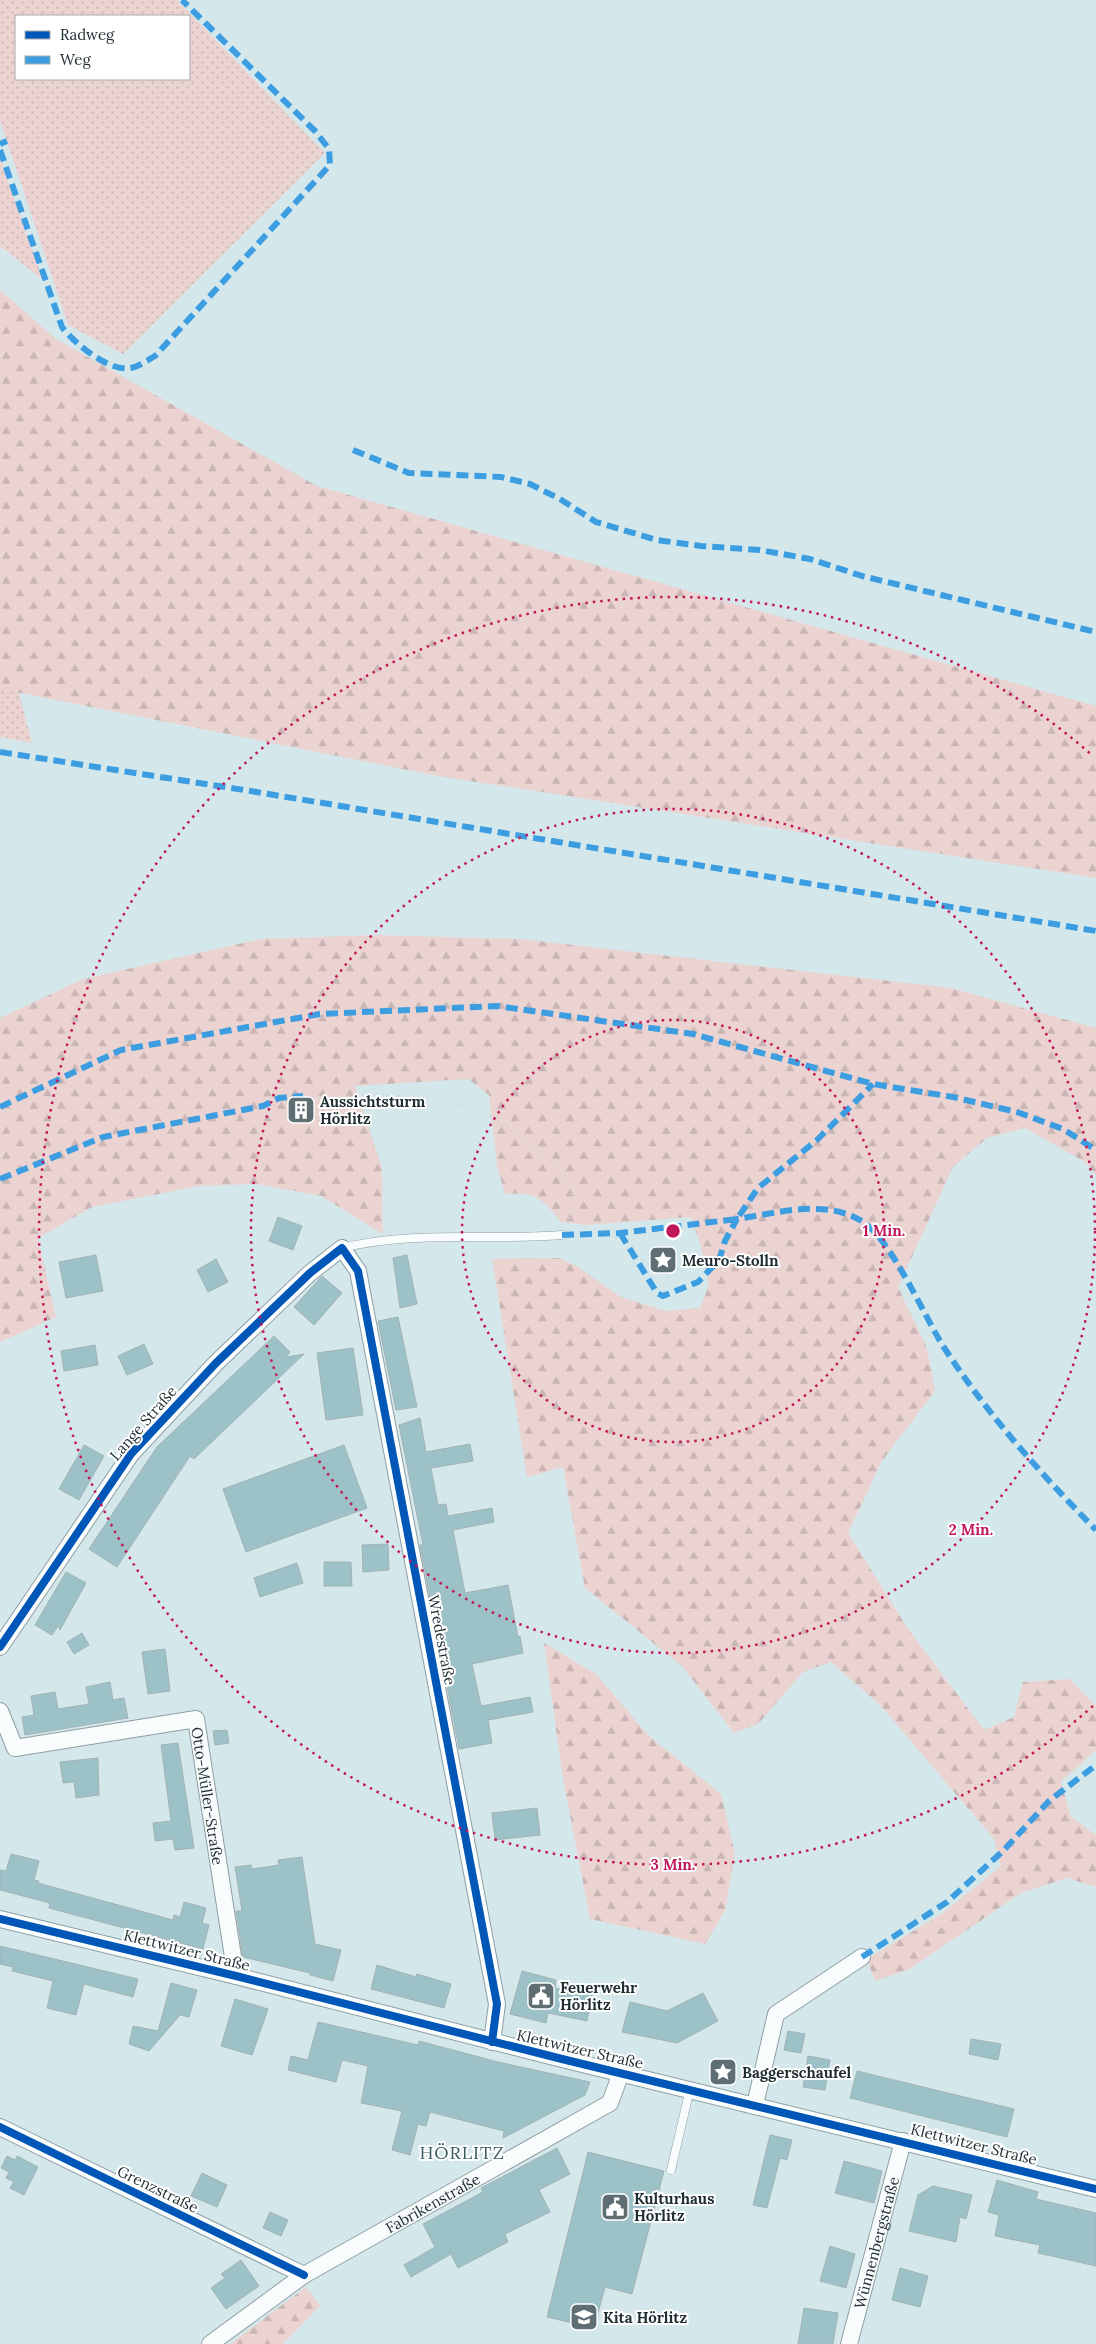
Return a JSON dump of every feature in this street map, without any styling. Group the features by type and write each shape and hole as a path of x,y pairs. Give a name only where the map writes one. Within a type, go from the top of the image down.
{"street":[{"name":"Lange Straße","path":"0,1647 131,1454 216,1362 310,1273 342,1248"},
{"name":"Wredestraße","path":"342,1248 358,1272 360,1281 497,2004 492,2042"},
{"name":"Otto-Müller-Straße","path":"0,1711 15,1748 196,1719 236,1976"},
{"name":"Klettwitzer Straße","path":"0,1919 236,1976 492,2042 1096,2188"},
{"path":"755,2105 776,2014 862,1956"},
{"name":"Fabrikenstraße","path":"210,2344 304,2275 610,2103 621,2072"},
{"name":"Grenzstraße","path":"0,2127 304,2275"},
{"name":"Wünnenbergstraße","path":"849,2344 903,2141"}],"lane":[{"path":"342,1248 368,1241 562,1235"},
{"path":"670,2170 690,2089"}],"path":[{"path":"304,1101 303,1096 418,1098 476,1111 495,1119 518,1134 562,1172 570,1184 572,1210"}],"green space":[{"path":"0,0 177,0 325,153 123,354 68,325 0,121"},
{"path":"0,158 43,280 0,246"},
{"path":"0,290 56,339 317,486 1096,706 1096,878 438,776 0,689"},
{"path":"0,675 19,693 32,743 0,737"},
{"path":"375,935 520,939 951,988 1096,1028 1096,1175 1085,1162 1025,1128 987,1138 953,1167 898,1287 927,1348 935,1391 882,1461 848,1533 908,1629 984,1730 1014,1717 1023,1682 1070,1679 1096,1706 1096,1750 1061,1782 1071,1817 1096,1835 1096,1887 1067,1878 1021,1893 910,1969 875,1981 867,1959 943,1913 1001,1866 994,1839 881,1706 831,1662 803,1672 758,1724 734,1733 682,1666 585,1588 563,1467 527,1477 492,1259 559,1258 576,1266 621,1297 666,1311 700,1308 709,1285 700,1243 691,1217 586,1225 561,1222 538,1198 524,1194 505,1194 497,1165 489,1095 468,1079 355,1086 382,1168 383,1234 321,1196 257,1184 199,1186 92,1207 38,1238 56,1317 0,1342 0,1018 83,979 261,939"},
{"path":"544,1643 596,1674 649,1736 721,1794 735,1854 725,1911 705,1944 590,1919 563,1779"},
{"path":"306,2287 320,2306 283,2344 230,2344"}],"building":[{"name":"Aussichtsturm Hörlitz","path":"293,1102 309,1102 309,1119 293,1119"},
{"path":"278,1217 302,1226 293,1250 269,1241"},
{"path":"96,1255 103,1291 66,1298 59,1262"},
{"path":"407,1255 417,1304 400,1308 393,1258"},
{"path":"216,1259 228,1282 208,1292 197,1270"},
{"path":"322,1276 342,1293 314,1325 294,1307"},
{"path":"398,1317 417,1407 396,1410 378,1321"},
{"path":"274,1336 290,1352 286,1357 304,1354 194,1459 190,1456 117,1567 89,1549 157,1447"},
{"path":"144,1344 153,1364 127,1375 118,1356"},
{"path":"95,1345 98,1365 64,1371 61,1351"},
{"path":"353,1348 363,1415 326,1420 317,1353"},
{"path":"420,1418 426,1452 470,1444 473,1461 431,1468 438,1505 446,1504 448,1516 492,1508 494,1522 453,1530 465,1593 508,1585 518,1637 520,1636 523,1653 472,1664 481,1706 530,1697 533,1712 488,1720 492,1743 459,1749 420,1545 423,1545 399,1425"},
{"path":"84,1445 104,1456 79,1500 59,1489"},
{"path":"344,1445 367,1508 246,1552 223,1489"},
{"path":"388,1544 389,1570 363,1572 362,1545"},
{"path":"324,1562 351,1562 352,1586 324,1586"},
{"path":"297,1563 303,1583 260,1597 254,1578"},
{"path":"66,1572 86,1583 60,1630 58,1626 52,1635 35,1625"},
{"path":"82,1633 89,1645 74,1654 67,1642"},
{"path":"165,1649 170,1691 148,1694 142,1652"},
{"path":"110,1682 113,1700 124,1698 128,1718 25,1735 22,1717 34,1715 31,1696 55,1692 58,1709 89,1704 86,1687"},
{"path":"227,1730 229,1743 215,1745 213,1731"},
{"path":"178,1743 194,1848 175,1850 173,1839 155,1841 153,1823 171,1821 161,1745"},
{"path":"98,1758 99,1795 76,1798 74,1782 63,1783 60,1762"},
{"path":"537,1808 540,1835 495,1840 492,1813"},
{"path":"11,1854 39,1861 34,1880 39,1881 38,1883 173,1920 174,1915 180,1917 184,1902 206,1908 202,1923 209,1925 203,1949 49,1908 50,1903 0,1890 0,1870 6,1871"},
{"path":"302,1857 315,1944 341,1950 333,1981 310,1975 310,1973 243,1957 236,1911 242,1911 235,1867 251,1865 252,1869 279,1865 278,1860"},
{"path":"0,1946 138,1979 133,1997 84,1984 76,2015 47,2008 53,1981 12,1971 13,1967 0,1964"},
{"path":"377,1965 416,1977 417,1974 451,1984 444,2008 371,1989"},
{"path":"522,1971 556,1980 555,1988 592,1995 587,2021 548,2013 546,2023 510,2014"},
{"path":"171,1983 197,1990 189,2017 180,2015 149,2051 129,2044 133,2026 158,2031"},
{"path":"703,1993 718,2021 677,2043 622,2032 630,2002 667,2011"},
{"path":"235,1999 268,2009 252,2055 221,2046"},
{"path":"318,2022 418,2045 419,2041 498,2062 590,2082 585,2095 503,2138 504,2131 430,2112 426,2126 418,2124 410,2155 392,2150 402,2111 361,2103 368,2066 342,2060 336,2082 288,2070 291,2056 308,2060"},
{"path":"788,2031 805,2034 801,2053 784,2050"},
{"path":"971,2039 1001,2044 998,2060 969,2054"},
{"path":"808,2056 830,2060 825,2090 803,2087"},
{"path":"857,2071 1014,2109 1007,2137 850,2098"},
{"path":"770,2135 792,2140 787,2160 780,2158 767,2208 753,2205"},
{"path":"557,2148 570,2174 539,2190 550,2212 505,2234 508,2242 458,2268 451,2254 411,2277 404,2265 435,2247 423,2224 483,2192 481,2188"},
{"name":"Kulturhaus Hörlitz","path":"588,2152 664,2171 632,2294 605,2287 594,2328 547,2317"},
{"path":"7,2156 15,2160 17,2156 38,2167 24,2195 10,2188 14,2182 6,2178 9,2172 1,2168"},
{"path":"844,2161 882,2171 874,2203 835,2193"},
{"path":"202,2173 227,2185 217,2207 191,2196"},
{"path":"997,2180 1038,2192 1036,2199 1096,2213 1096,2266 1038,2253 1040,2245 995,2236 999,2215 988,2212"},
{"path":"933,2186 972,2195 966,2219 960,2217 956,2242 909,2231 918,2195"},
{"path":"270,2212 288,2220 281,2236 263,2228"},
{"path":"830,2246 855,2254 846,2288 820,2281"},
{"path":"241,2260 259,2286 226,2309 211,2288 225,2278 221,2274"},
{"path":"900,2268 928,2276 920,2307 892,2300"},
{"path":"804,2308 838,2313 833,2344 798,2344"}],"marked path":[{"path":"0,150 62,327 83,348 112,366 130,368 155,356 330,165 329,149 315,131 182,0"},
{"path":"0,144 7,141"},
{"path":"353,450 409,473 501,477 530,484 560,499 596,522 657,540 701,546 760,550 810,559 862,576 1096,632"},
{"path":"0,752 244,790 1096,931"},
{"path":"0,1107 121,1050 320,1014 497,1006 693,1034 873,1084 953,1097 1017,1112 1063,1129 1096,1150"},
{"path":"562,1235 620,1233 737,1219 758,1188 817,1140 873,1084"},
{"path":"0,1179 103,1137 263,1106 279,1098 303,1096"},
{"path":"620,1233 657,1293 663,1296 698,1282 719,1260 725,1241 737,1219 784,1211 815,1209 831,1210 860,1220 872,1229 895,1260 945,1349 997,1421 1035,1466 1096,1530"},
{"path":"862,1957 947,1902 1003,1851 1049,1801 1096,1765"}],"cycle path":[{"path":"0,1647 131,1454 216,1363 310,1273 342,1248 358,1271 497,2004 492,2042"},
{"path":"0,1919 236,1976 562,2059 1096,2189"},
{"path":"0,2127 304,2275"}],"place":[{"name":"Aussichtsturm Hörlitz","path":"301,1110"},
{"name":"Meuro-Stolln","path":"663,1260"},
{"name":"Feuerwehr Hörlitz","path":"541,1996"},
{"name":"Baggerschaufel","path":"723,2072"},
{"name":"Kulturhaus Hörlitz","path":"615,2207"},
{"name":"Kita Hörlitz","path":"584,2317"}],"district":[{"name":"HÖRLITZ","path":"462,2152"}]}
